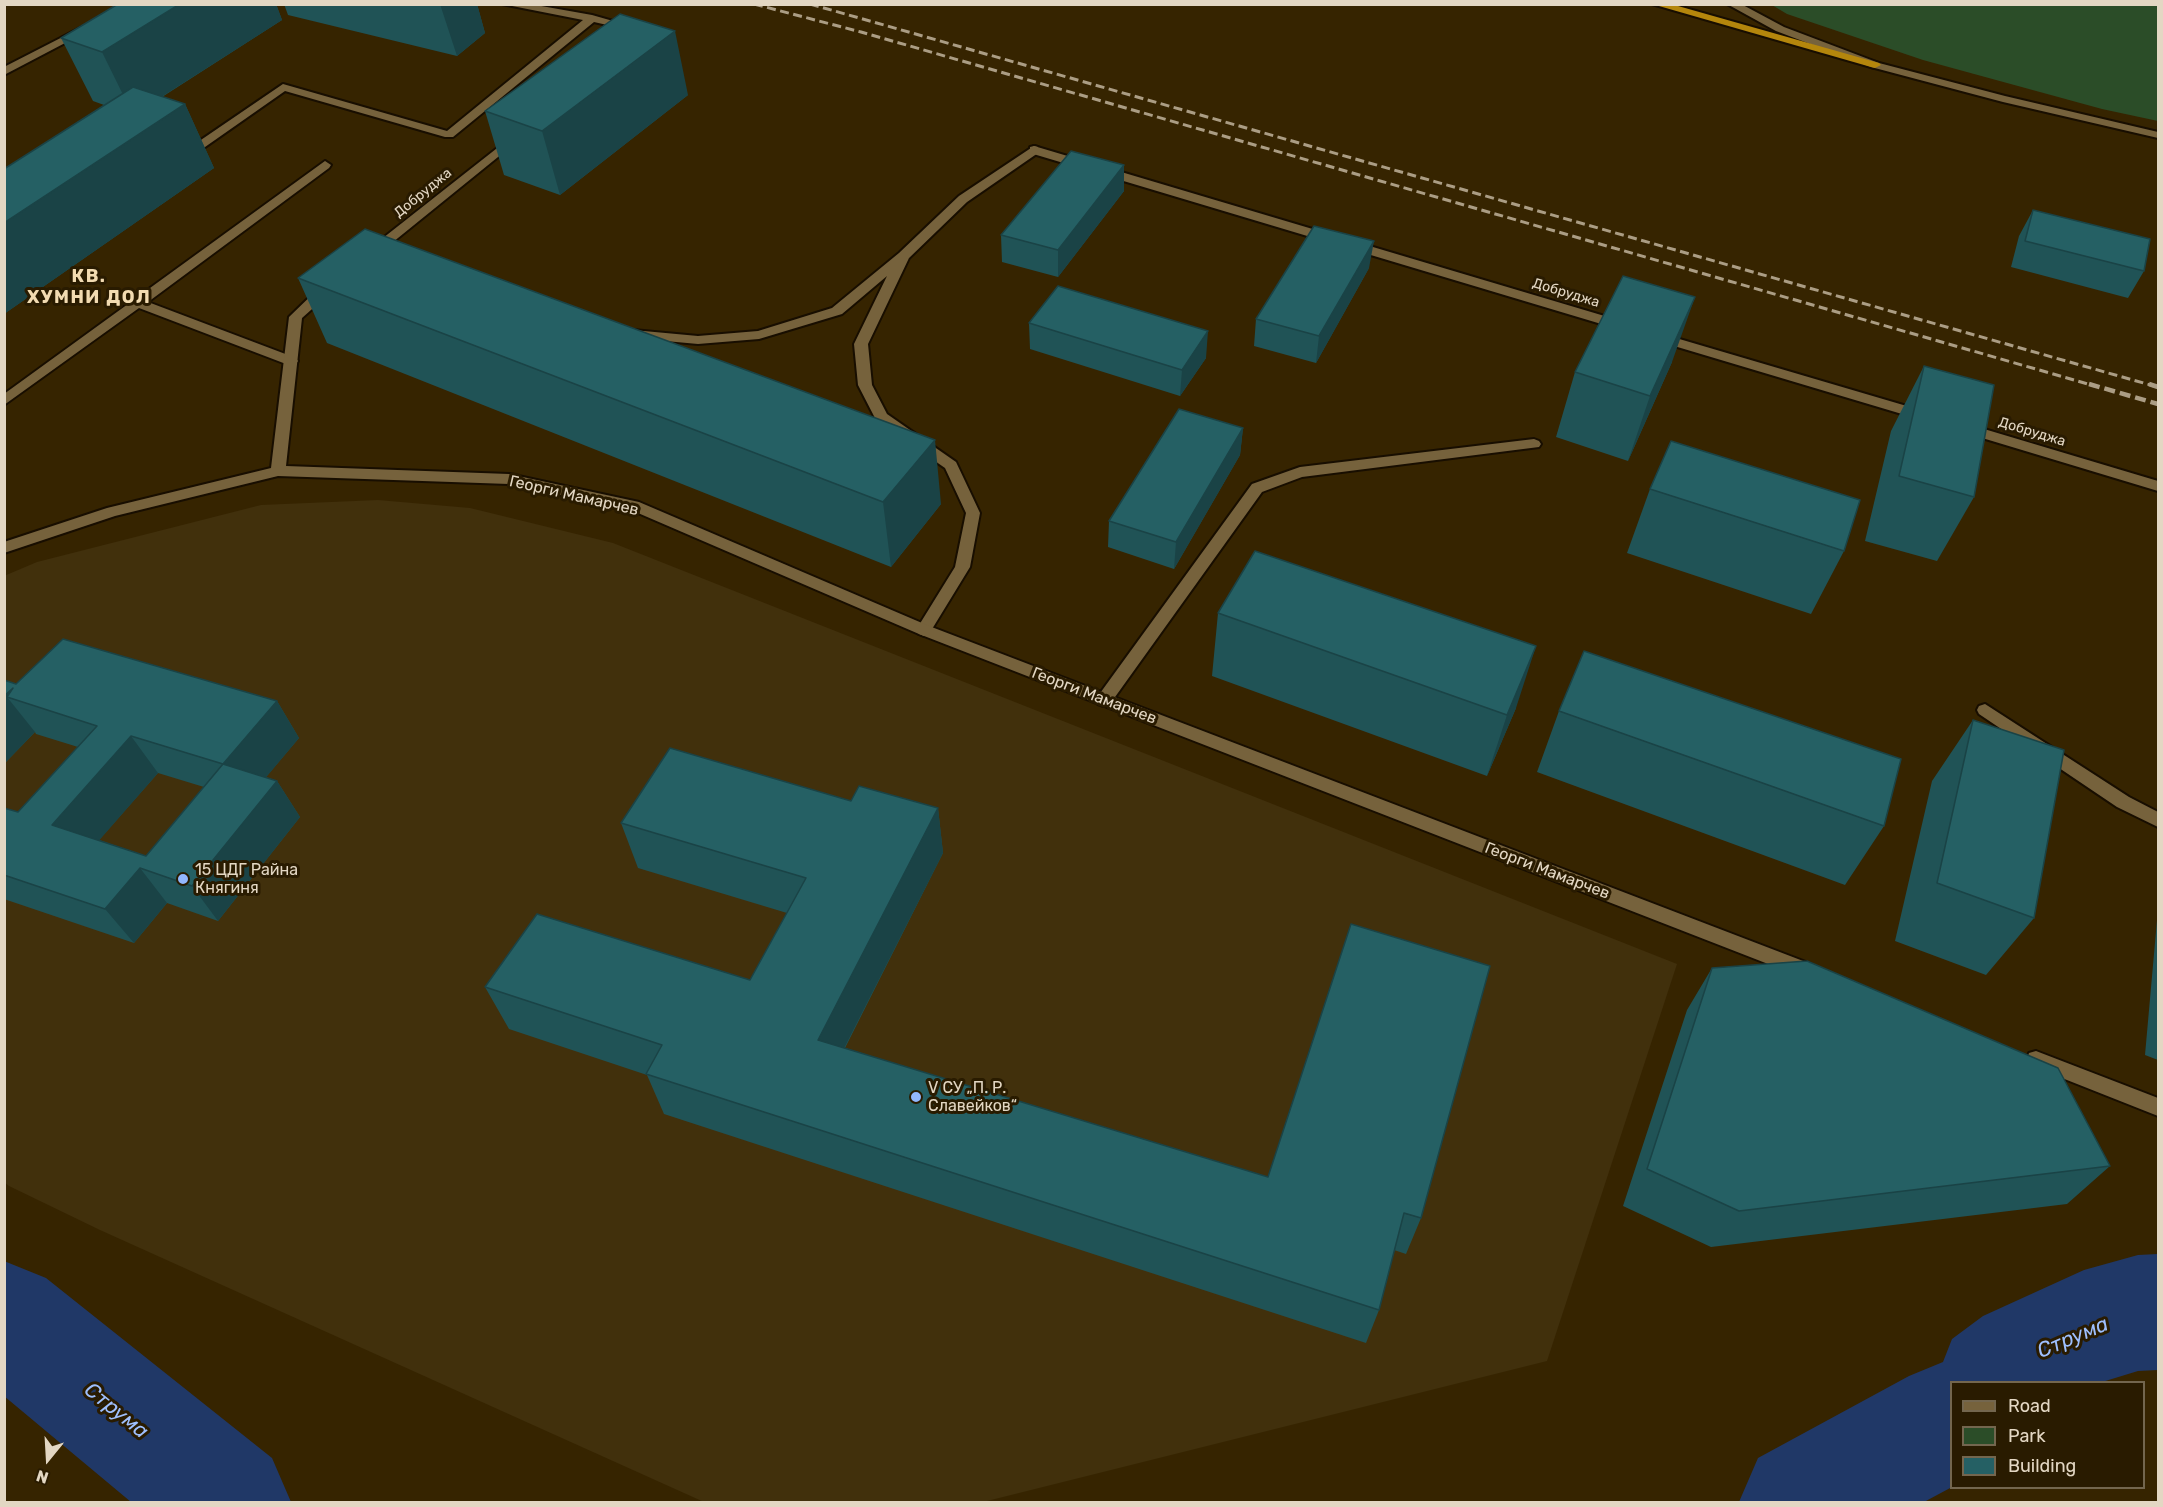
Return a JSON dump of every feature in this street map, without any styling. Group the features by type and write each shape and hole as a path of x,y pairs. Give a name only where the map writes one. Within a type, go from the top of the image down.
{"highway":[{"path":"1657,4 1875,65"}],"street":[{"path":"507,4 592,18 636,29"},
{"path":"1732,4 1780,29 1875,65 2002,99 2158,136"},
{"path":"201,144 283,87 449,135 592,18"},
{"path":"4,72 97,21"},
{"name":"Добруджа","path":"361,262 526,129"},
{"name":"Добруджа","path":"903,256 963,199 1034,150 2158,486"},
{"path":"4,400 140,303 325,165"},
{"path":"615,327 637,335 698,340 759,335 837,311 903,256"},
{"path":"903,256 861,344 865,385 881,417 951,465 973,513 962,567 924,630"},
{"path":"278,471 296,317 339,286"},
{"path":"140,303 291,361"},
{"path":"1104,700 1257,488 1300,472 1534,444"},
{"name":"Георги Мамарчев","path":"4,548 112,512 278,471 509,479 634,506 924,630 1826,978"},
{"path":"1985,710 2122,802 2158,820"},
{"path":"2025,1055 2158,1107"}],"shaded area":[{"name":"V СУ „П. Р. Славейков“","path":"378,500 470,508 613,543 1677,964 1547,1361 983,1502 704,1502 100,1230 9,1186 4,1182 4,576 37,562 261,505"}],"green space":[{"path":"1772,5 2158,5 2158,121 2102,109 1923,60 1787,14"}],"building":[{"path":"118,4 180,4 102,52 61,38"},
{"path":"620,14 675,31 542,131 485,111"},
{"path":"133,87 185,104 4,223 4,169"},
{"path":"1071,151 1124,165 1058,250 1001,235"},
{"path":"2033,210 2150,239 2144,271 2025,241"},
{"path":"1314,226 1374,241 1319,336 1256,319"},
{"path":"365,229 935,440 883,502 298,278"},
{"path":"1623,276 1695,297 1650,396 1575,372"},
{"path":"1058,286 1208,331 1182,370 1029,323"},
{"path":"1924,366 1994,385 1974,497 1899,476"},
{"path":"1179,409 1243,428 1176,542 1109,521"},
{"path":"1671,441 1860,500 1844,551 1650,489"},
{"path":"1255,551 1536,646 1507,715 1218,613"},
{"path":"63,639 277,701 223,764 277,781 192,886 140,868 105,909 4,875 4,808 18,812 97,726 7,697 13,688 4,696 4,680 16,684","holes":["131,736 223,764 146,856 52,825"]},
{"path":"1584,651 1901,759 1884,826 1559,711"},
{"path":"1973,720 2064,750 2034,918 1937,883"},
{"path":"670,748 851,801 859,786 938,808 818,1040 1268,1177 1351,924 1490,966 1421,1218 1404,1213 1379,1310 646,1074 662,1045 485,987 537,914 750,980 806,878 621,823"},
{"path":"1807,961 2058,1068 2110,1166 1739,1211 1647,1169 1712,968"}],"waterway":[{"name":"Струма","path":"1996,1381 2025,1358 2084,1329 2138,1313 2158,1312"},
{"name":"Струма","path":"4,1319 228,1502"},
{"name":"Струма","path":"1802,1502 1950,1420"}],"railway":[{"path":"754,4 861,32 2095,386"},
{"path":"810,4 2154,386"},
{"path":"2089,384 2158,404"},
{"path":"2149,384 2158,387"}],"place":[{"name":"15 ЦДГ Райна Княгиня","path":"183,879"},
{"name":"V СУ „П. Р. Славейков“","path":"916,1097"}],"district":[{"name":"КВ. ХУМНИ ДОЛ","path":"89,287"}]}
